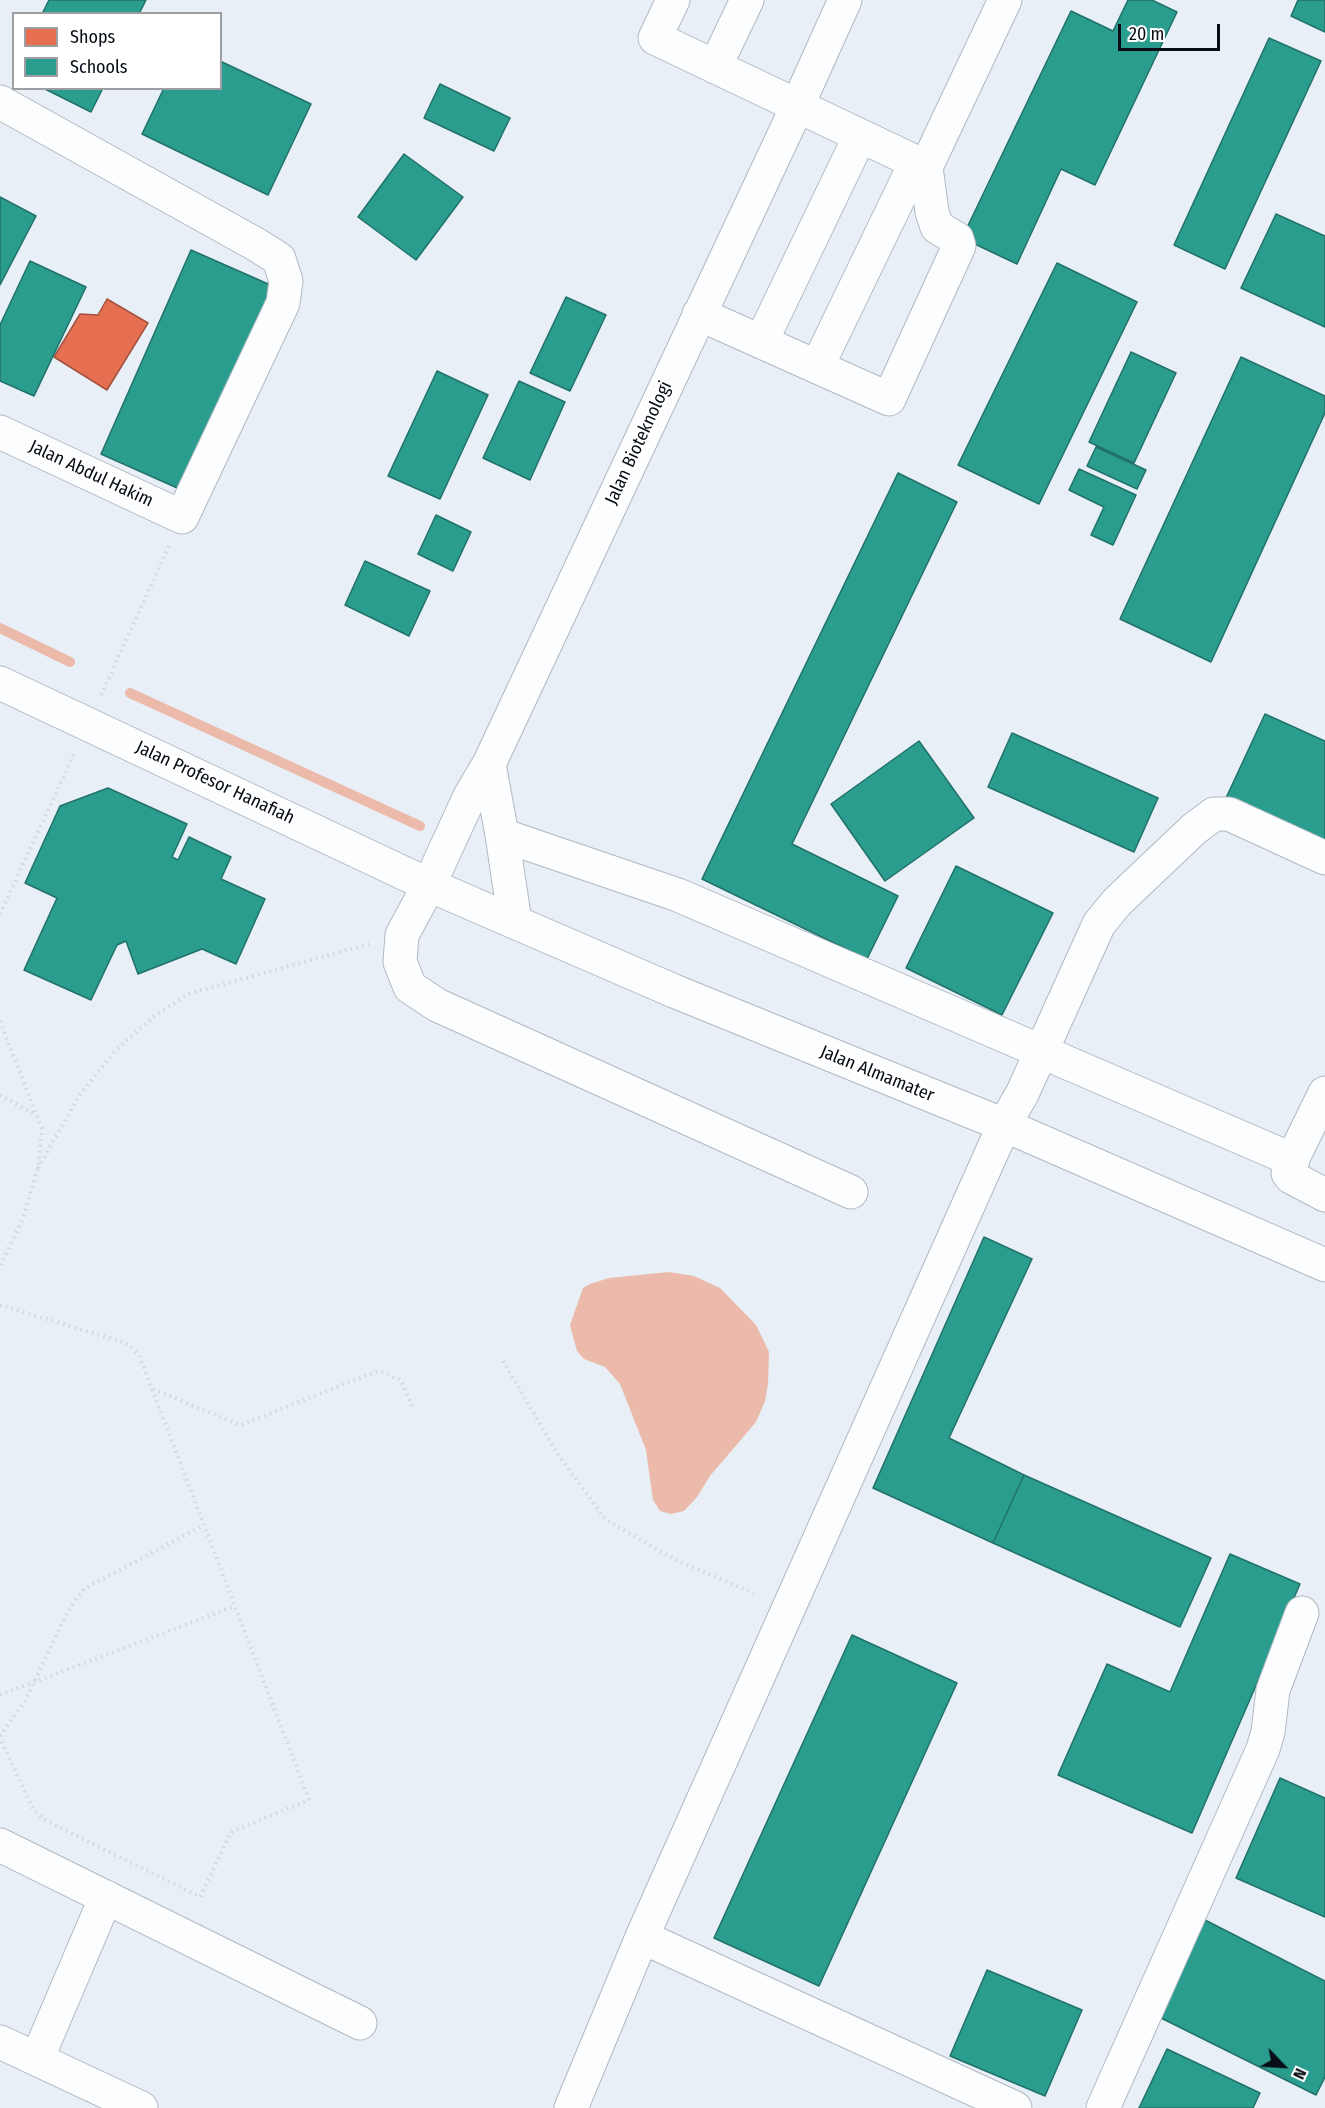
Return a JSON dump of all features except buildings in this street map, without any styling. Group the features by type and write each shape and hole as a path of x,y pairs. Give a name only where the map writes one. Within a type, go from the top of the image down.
{"lane":[{"path":"673,0 655,38 921,164"},
{"path":"715,67 747,0"},
{"name":"Jalan Bioteknologi","path":"402,935 429,885 470,796 489,764 845,0"},
{"path":"817,367 1005,0"},
{"path":"0,102 279,259 286,281 283,303 182,517"},
{"path":"761,342 860,136"},
{"path":"699,314 889,399 958,246 957,239 937,227 921,164"},
{"name":"Jalan Abdul Hakim","path":"0,432 182,517"},
{"name":"Jalan Profesor Hanafiah","path":"0,683 429,885"},
{"path":"489,764 515,922"},
{"path":"571,2108 642,1937 1004,1125 1022,1094 1099,924 1117,902 1194,829 1215,814 1229,814 1325,858"},
{"path":"502,835 678,895 1293,1160"},
{"name":"Jalan Almamater","path":"429,885 674,992 1004,1125 1325,1265"},
{"path":"402,935 400,962 411,987 437,1005 851,1192"},
{"path":"1325,1093 1288,1173 1291,1177 1325,1195"},
{"path":"1103,2108 1263,1749 1268,1732 1273,1690 1302,1612"},
{"path":"0,1845 360,2023"},
{"path":"48,2064 116,1902"},
{"path":"642,1937 1015,2108"},
{"path":"0,2042 141,2108"}],"path":[{"path":"0,914 182,517"},
{"path":"38,1167 79,1096 114,1052 153,1017 188,994 402,935"},
{"path":"0,1021 42,1129 38,1167 23,1219 0,1266"},
{"path":"0,1095 37,1115"},
{"path":"0,1305 120,1341 130,1346 139,1355 152,1388 309,1800 231,1832 200,1897 43,1820 33,1809 0,1737 25,1701 66,1615 84,1589 204,1525"},
{"path":"502,1361 559,1456 606,1520 676,1560 789,1608"},
{"path":"152,1388 240,1425 378,1371 401,1380 413,1409"},
{"path":"0,1695 235,1606"}],"shaded area":[{"path":"669,1272 694,1276 720,1288 756,1325 769,1352 765,1401 756,1422 710,1476 697,1497 684,1511 671,1514 660,1511 653,1500 646,1450 620,1384 605,1367 584,1359 577,1351 570,1325 583,1288 590,1284 609,1278"}],"waterway":[{"path":"0,628 70,662"},
{"path":"130,693 420,826"}]}
